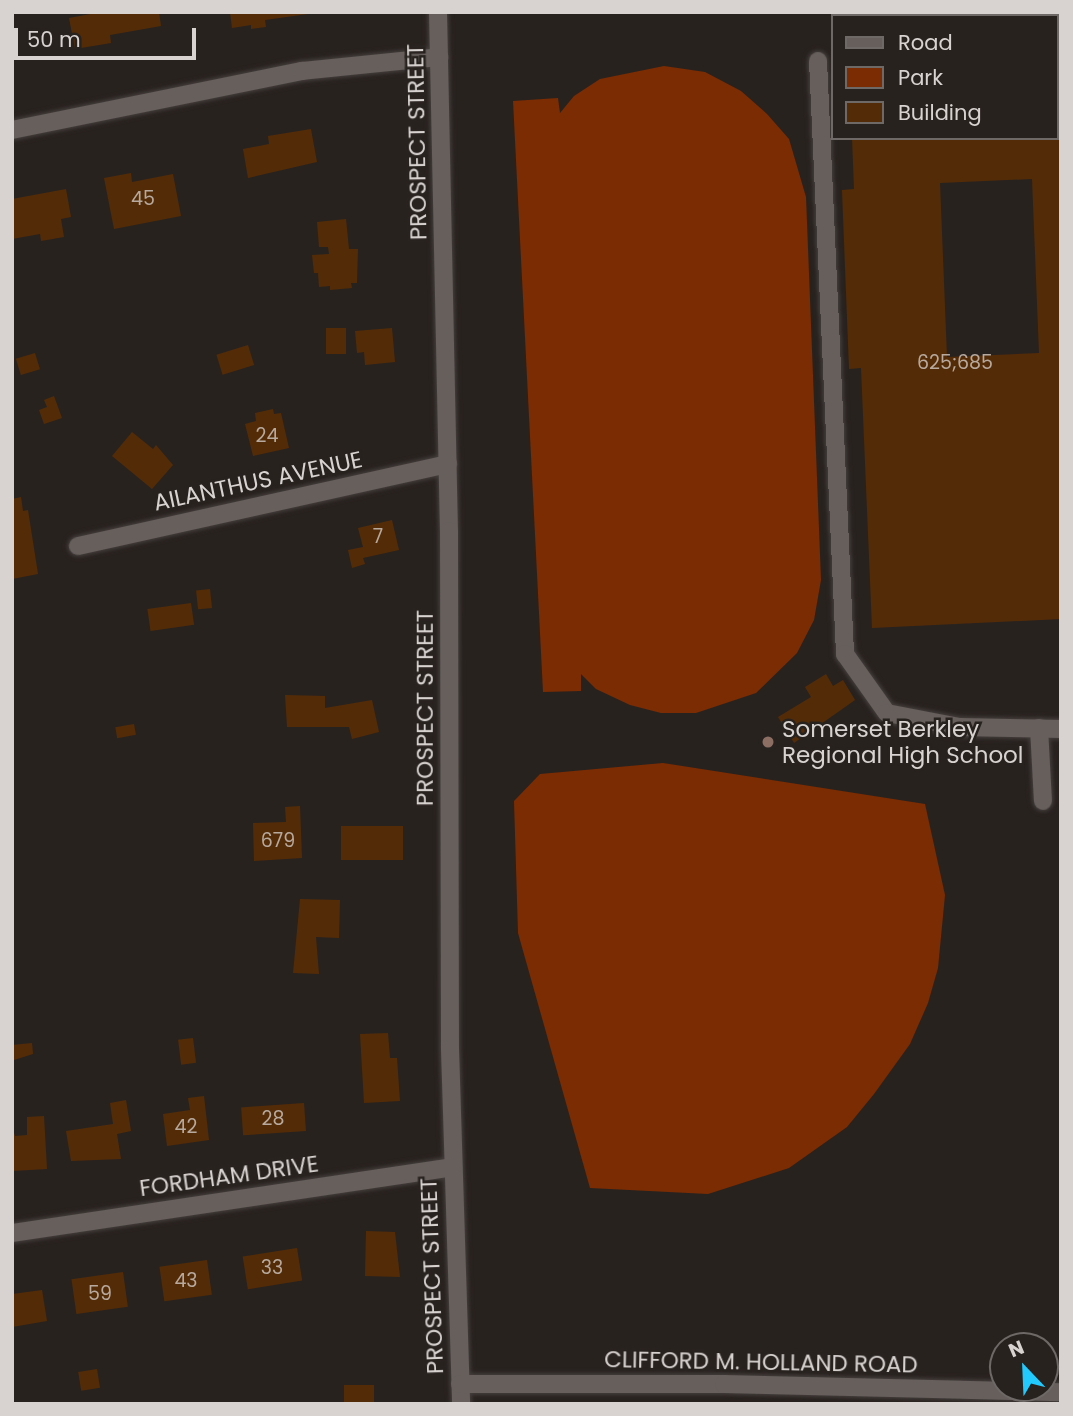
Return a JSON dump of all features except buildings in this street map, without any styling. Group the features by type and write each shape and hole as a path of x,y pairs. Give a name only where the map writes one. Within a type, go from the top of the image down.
{"street":[{"name":"PROSPECT STREET","path":"438,12 448,464 453,1167 461,1404"},
{"path":"12,130 302,71 439,57"},
{"path":"818,61 845,654 887,713 960,727 1061,729"},
{"name":"AILANTHUS AVENUE","path":"78,546 448,464"},
{"path":"1039,729 1043,801"},
{"name":"FORDHAM DRIVE","path":"12,1233 453,1167"},
{"name":"CLIFFORD M. HOLLAND ROAD","path":"460,1384 724,1384 1061,1392"}],"green space":[{"path":"664,66 705,72 741,91 767,114 789,139 806,197 821,580 814,620 797,653 756,693 696,713 661,713 630,705 596,689 581,674 581,691 543,692 513,101 558,98 560,113 574,96 600,79"},
{"path":"663,763 925,804 945,895 938,968 928,1003 910,1044 874,1094 847,1127 789,1168 708,1194 590,1188 518,933 514,801 540,774"}],"place":[{"name":"Somerset Berkley Regional High School","path":"768,742"}]}
